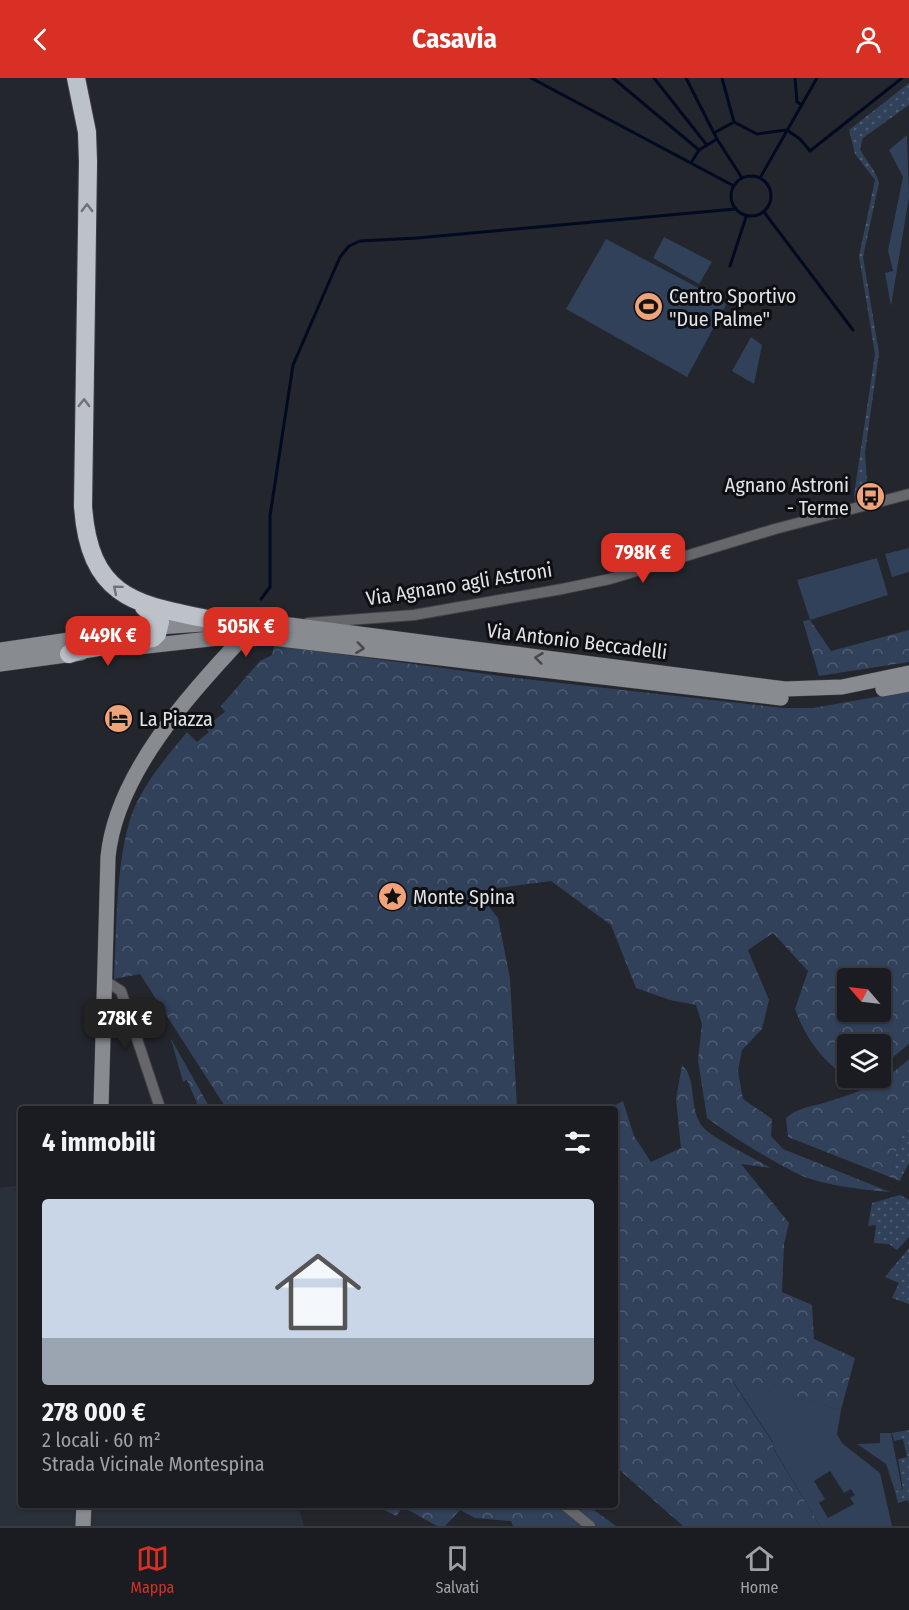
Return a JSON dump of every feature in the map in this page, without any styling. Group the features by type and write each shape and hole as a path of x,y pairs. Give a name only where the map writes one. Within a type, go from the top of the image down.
{"highway":[{"path":"69,654 80,650 153,638 160,627 157,617 120,592 105,577 91,554 84,525 88,162 87,132 76,78"},
{"path":"138,603 241,627"}],"main road":[{"name":"Via Antonio Beccadelli","path":"241,627 290,625 785,689 842,687 909,672"},
{"path":"0,650 160,627 241,627"},
{"path":"0,664 212,638 241,627"},
{"path":"101,1106 108,856 119,809 136,774 189,696 224,658 241,627"},
{"name":"Via Antonio Beccadelli","path":"241,627 281,639 770,697 822,698 909,684"},
{"path":"212,638 222,643 224,658"},
{"path":"83,1526 84,1508"}],"street":[{"name":"Via Agnano agli Astroni","path":"290,625 366,620 460,608 610,579 775,530 909,494"},
{"path":"281,639 314,637 366,620"},
{"path":"104,980 121,991 159,1106"},
{"path":"568,1508 590,1526"}],"shaded area":[{"path":"18,1185 18,1508 299,1508 304,1526 0,1526 0,1188"}],"green space":[{"path":"909,83 909,105 863,138 860,149 879,183 863,257 879,353 865,452 868,499 856,502 854,495 875,354 859,256 875,180 855,154 849,130"},
{"path":"907,135 909,197 891,306 885,273 893,271 888,250 903,177 889,150"},
{"path":"664,237 712,262 699,284 653,258"},
{"path":"606,239 727,303 687,377 566,309"},
{"path":"751,337 762,345 754,384 732,371"},
{"path":"909,548 909,572 892,577 885,554"},
{"path":"877,558 888,595 810,620 797,580"},
{"path":"810,620 831,651 909,630 909,662 819,676 803,621"},
{"path":"274,645 516,678 784,708 813,708 909,691 909,1044 891,1059 891,1034 837,1034 837,1069 810,1040 795,1009 808,971 773,933 748,950 769,1000 762,1029 742,1050 738,1071 743,1099 772,1119 771,1136 783,1149 890,1192 843,1186 807,1178 751,1148 707,1118 698,1060 702,1024 696,1005 670,1000 636,988 611,925 551,881 477,891 498,918 510,978 517,1106 225,1106 140,974 114,979 121,864 130,820 137,802 160,766 187,732 197,742 209,732 205,727 225,712 221,706 260,661 272,655"},
{"path":"171,1039 209,1106 198,1106 187,1080 183,1082"},
{"path":"909,1059 909,1129 901,1137 891,1168 902,1176 900,1181 788,1137 786,1118 791,1114 866,1088 891,1088 891,1074"},
{"path":"682,1065 690,1079 695,1111 702,1126 724,1142 771,1168 741,1164 789,1223 784,1244 782,1292 812,1305 814,1339 855,1358 841,1410 732,1381 773,1443 774,1450 820,1526 683,1526 618,1469 618,1106 614,1106 623,1101 634,1136 651,1162 681,1148 676,1099"},
{"path":"909,1129 909,1163 902,1176 891,1168 901,1137"},
{"path":"900,1195 909,1200 909,1237 897,1250 889,1244 874,1243 876,1225 868,1226 872,1203"},
{"path":"909,1248 909,1304 892,1298 899,1283 885,1277"},
{"path":"732,1380 841,1410 837,1434 842,1443 880,1473 892,1526 820,1526 774,1449 773,1442","holes":["830,1471 844,1493 851,1489 855,1495 850,1498 854,1504 828,1518 819,1503 825,1499 814,1481"]},
{"path":"909,1430 909,1504 908,1500 898,1503 895,1491 903,1489 898,1459 907,1457 903,1439 894,1441 892,1433"},
{"path":"880,1433 891,1433 902,1489 895,1491 886,1464 857,1444 880,1443"},
{"path":"381,1508 402,1508 396,1516"},
{"path":"405,1508 560,1508 585,1526 513,1526 511,1521 475,1518 460,1510 445,1526 437,1526"},
{"path":"575,1508 591,1508 616,1526 597,1526"}],"waterway":[{"path":"531,78 734,186"},
{"path":"613,78 699,150"},
{"path":"654,78 706,144"},
{"path":"686,78 717,139 742,178"},
{"path":"722,78 734,122"},
{"path":"795,78 797,102 802,105"},
{"path":"760,178 817,78"},
{"path":"714,133 734,122 757,134 787,130 800,139 810,151 902,78"},
{"path":"691,163 699,150 717,139"},
{"path":"751,176 759,177 765,182 770,188 771,196 770,204 765,210 759,215 751,216 743,215 737,210 732,204 731,196 732,188 737,182 743,177 751,176"},
{"path":"261,599 270,587 270,516 293,365 340,257 349,246 360,241 417,238 735,209"},
{"path":"764,212 853,330"},
{"path":"730,266 746,217"}],"place":[{"name":"Centro Sportivo \"Due Palme\"","path":"648,307"},
{"name":"Agnano Astroni - Terme","path":"870,497"},
{"name":"La Piazza","path":"118,719"},
{"name":"Monte Spina","path":"392,897"}]}
